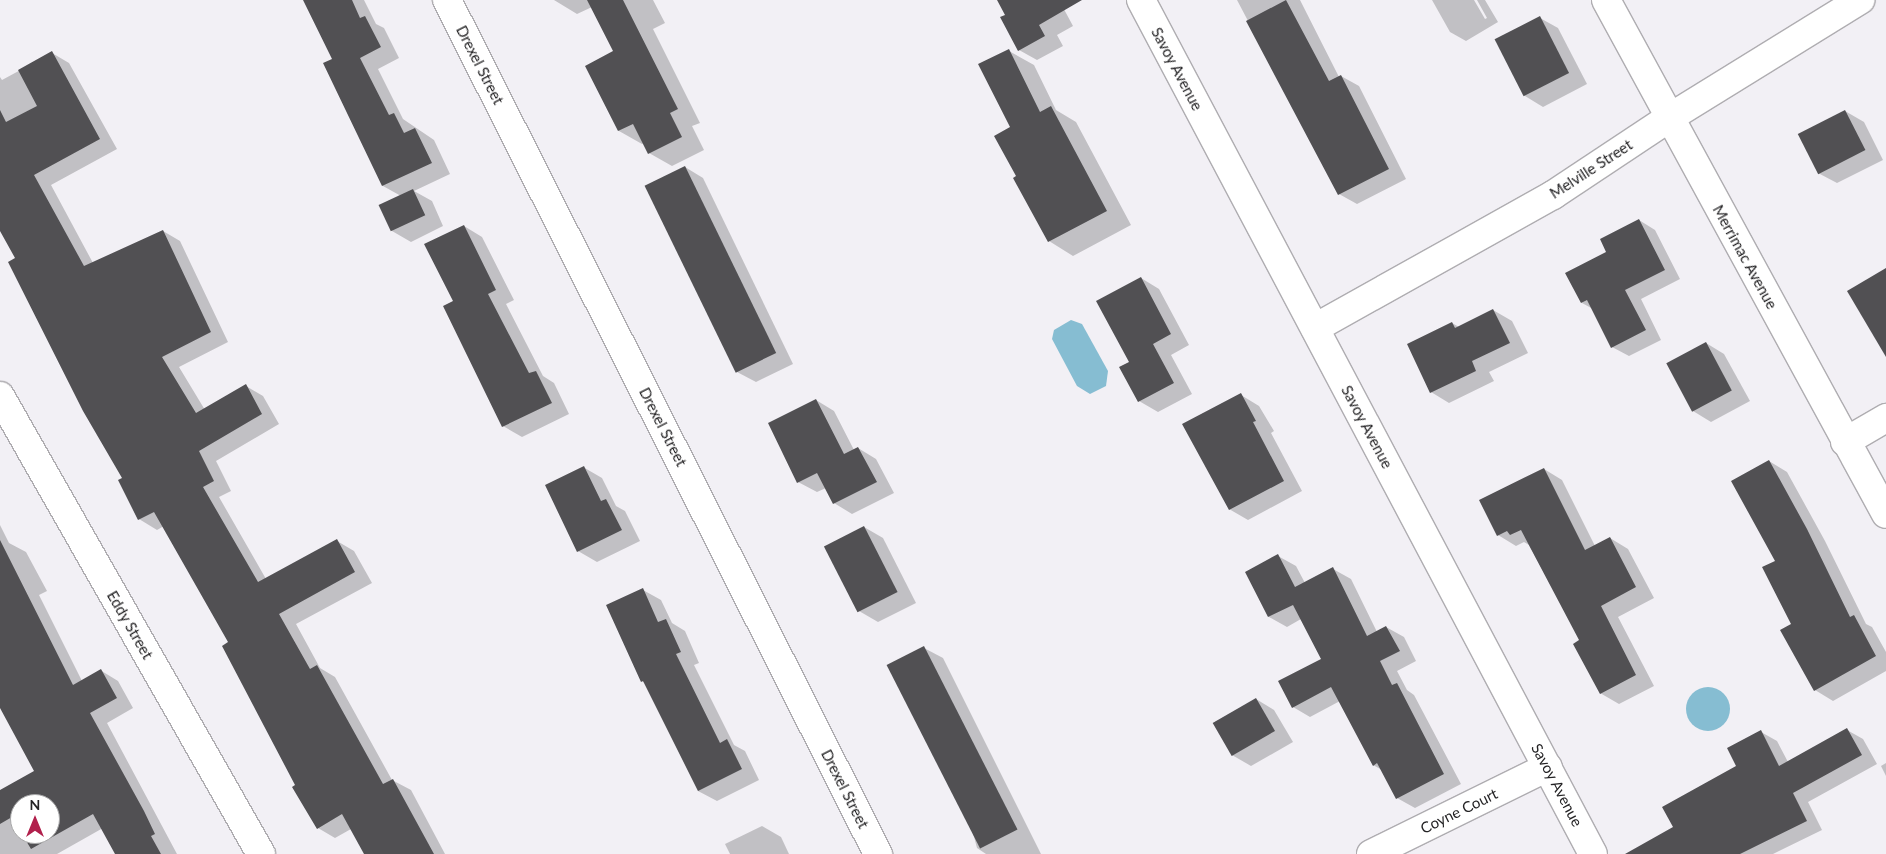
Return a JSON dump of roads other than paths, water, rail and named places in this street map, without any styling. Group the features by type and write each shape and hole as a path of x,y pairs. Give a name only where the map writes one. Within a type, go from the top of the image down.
{"street":[{"name":"Drexel Street","path":"448,0 878,854"},
{"name":"Savoy Avenue","path":"1141,0 1593,854"},
{"name":"Merrimac Avenue","path":"1606,0 1845,442 1886,514"},
{"name":"Melville Street","path":"1315,328 1553,195 1669,118 1860,0"},
{"name":"Eddy Street","path":"0,396 260,854"},
{"path":"1845,442 1886,418"},
{"name":"Coyne Court","path":"1371,854 1548,767"}],"water":[{"path":"1071,320 1082,324 1108,371 1106,386 1090,394 1077,386 1052,339 1054,330"},
{"path":"1704,687 1712,687 1724,693 1730,709 1724,725 1712,731 1704,731 1692,725 1686,713 1686,705 1692,693"}]}
